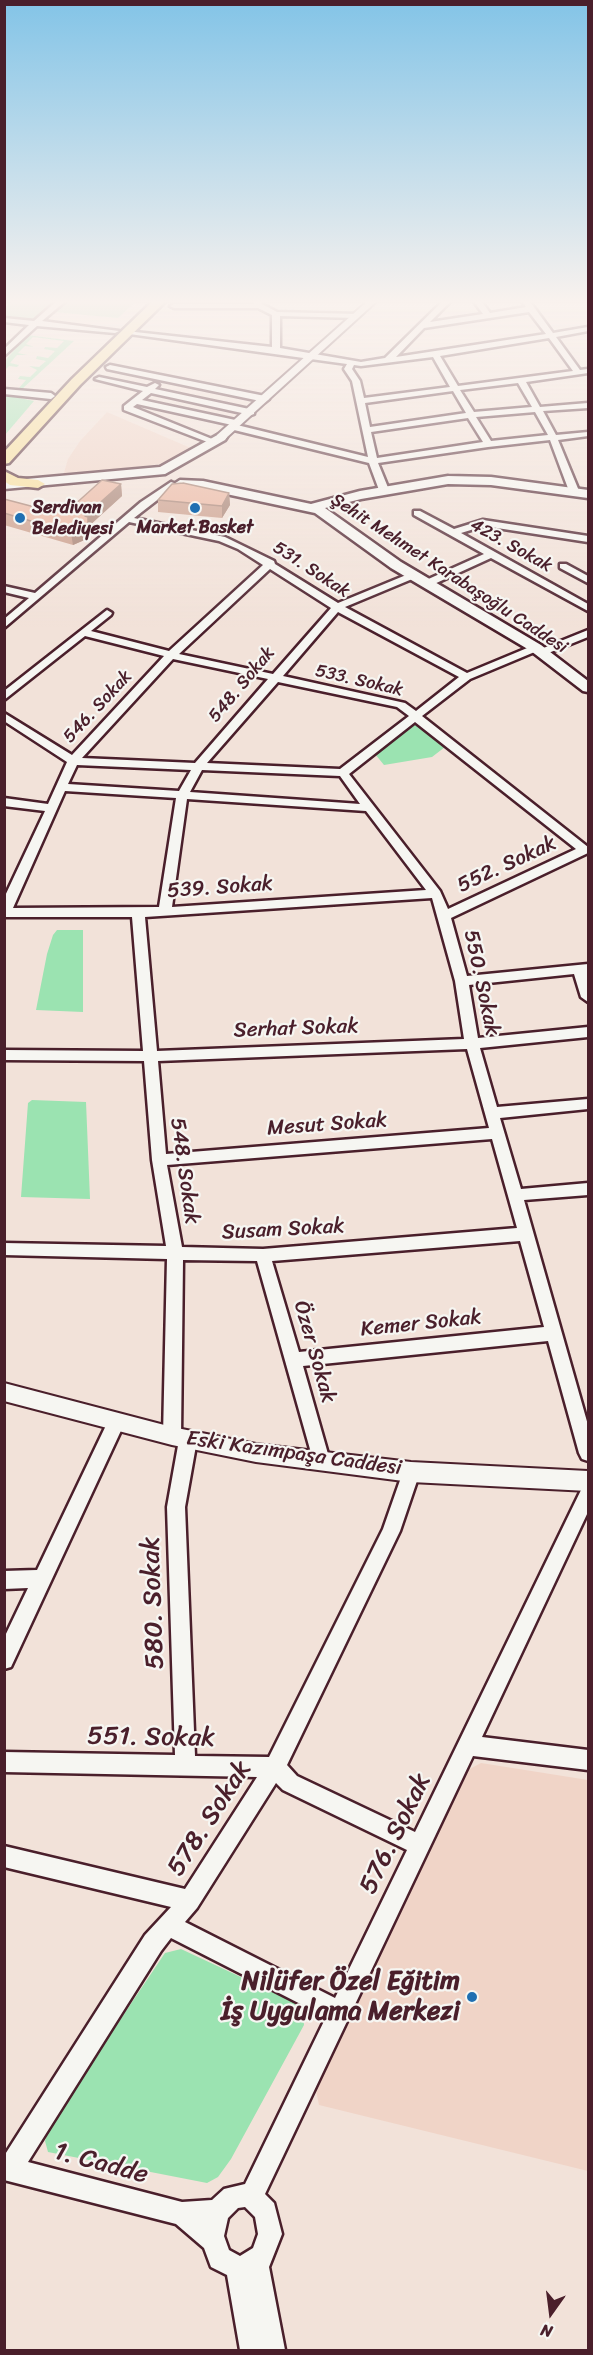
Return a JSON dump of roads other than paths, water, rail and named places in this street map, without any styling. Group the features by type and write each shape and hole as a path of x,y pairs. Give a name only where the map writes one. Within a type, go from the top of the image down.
{"main road":[{"path":"5,457 41,409"},
{"path":"5,457 51,409"},
{"path":"4,486 171,478 217,439 221,442 171,478 4,494"},
{"path":"4,475 15,482 38,484"},
{"name":"Şehit Mehmet Karabaşoğlu Caddesi","path":"171,478 312,508 428,584 539,650 588,688"},
{"path":"312,508 384,490 468,480 588,494"}],"street":[{"path":"130,409 217,439 254,409"},
{"path":"169,409 373,460 488,444 588,434"},
{"path":"236,409 250,412"},
{"path":"362,409 373,460 384,490"},
{"path":"468,409 488,444"},
{"path":"367,430 472,416 549,409"},
{"path":"538,410 552,437 574,491"},
{"path":"4,625 171,478"},
{"name":"423. Sokak","path":"417,513 588,608"},
{"name":"531. Sokak","path":"127,519 222,539 271,563 337,607 466,677"},
{"path":"453,533 483,523 588,539"},
{"path":"428,584 493,554"},
{"name":"546. Sokak","path":"5,913 73,760 171,656 271,563"},
{"path":"563,566 588,580"},
{"name":"548. Sokak","path":"165,911 182,796 199,766 337,607 414,575"},
{"path":"4,589 37,597"},
{"path":"4,697 107,613"},
{"name":"533. Sokak","path":"83,632 171,656 401,705 585,850"},
{"path":"4,716 73,760 343,773 466,677 588,633"},
{"name":"550. Sokak","path":"343,773 436,894 444,916 462,981 472,1044 588,1453"},
{"path":"62,787 370,808"},
{"path":"4,802 53,808"},
{"name":"552. Sokak","path":"444,916 585,850"},
{"name":"539. Sokak","path":"5,913 138,913 436,894"},
{"name":"548. Sokak","path":"138,913 159,1160 176,1254 180,1438"},
{"path":"462,981 584,968 588,996"},
{"name":"Serhat Sokak","path":"4,1055 150,1056 472,1044 588,1032"},
{"path":"492,1113 588,1104"},
{"name":"Mesut Sokak","path":"159,1160 498,1133"},
{"path":"515,1195 587,1194"},
{"name":"Susam Sokak","path":"4,1249 263,1255 526,1234"},
{"name":"Özer Sokak","path":"263,1255 321,1461"},
{"name":"Kemer Sokak","path":"292,1360 554,1333"},
{"name":"Eski Kazımpaşa Caddesi","path":"4,1392 180,1438 321,1461 411,1472 588,1481"},
{"path":"4,1659 116,1422"},
{"name":"580. Sokak","path":"180,1438 176,1507 185,1765"},
{"name":"578. Sokak","path":"7,2169 153,1942 190,1901 275,1767 392,1531 411,1472"},
{"name":"576. Sokak","path":"251,2197 588,1494"},
{"path":"4,1580 42,1579"},
{"path":"468,1745 588,1760"},
{"name":"551. Sokak","path":"4,1762 275,1767"},
{"path":"275,1767 290,1783 420,1845"},
{"path":"4,1856 190,1901"},
{"path":"168,1925 340,2013"},
{"name":"1. Cadde","path":"7,2169 182,2214"},
{"path":"182,2214 213,2240 220,2258 247,2266 263,2256 270,2234 266,2211 251,2197 232,2197 217,2212 213,2240"},
{"path":"182,2214 217,2212"},
{"path":"247,2266 252,2350"},
{"path":"247,2266 273,2350"}],"place":[{"name":"Market Basket","path":"195,508"},
{"name":"Serdivan Belediyesi","path":"20,518"},
{"name":"Nilüfer Özel Eğitim İş Uygulama Merkezi","path":"472,1997"}]}
